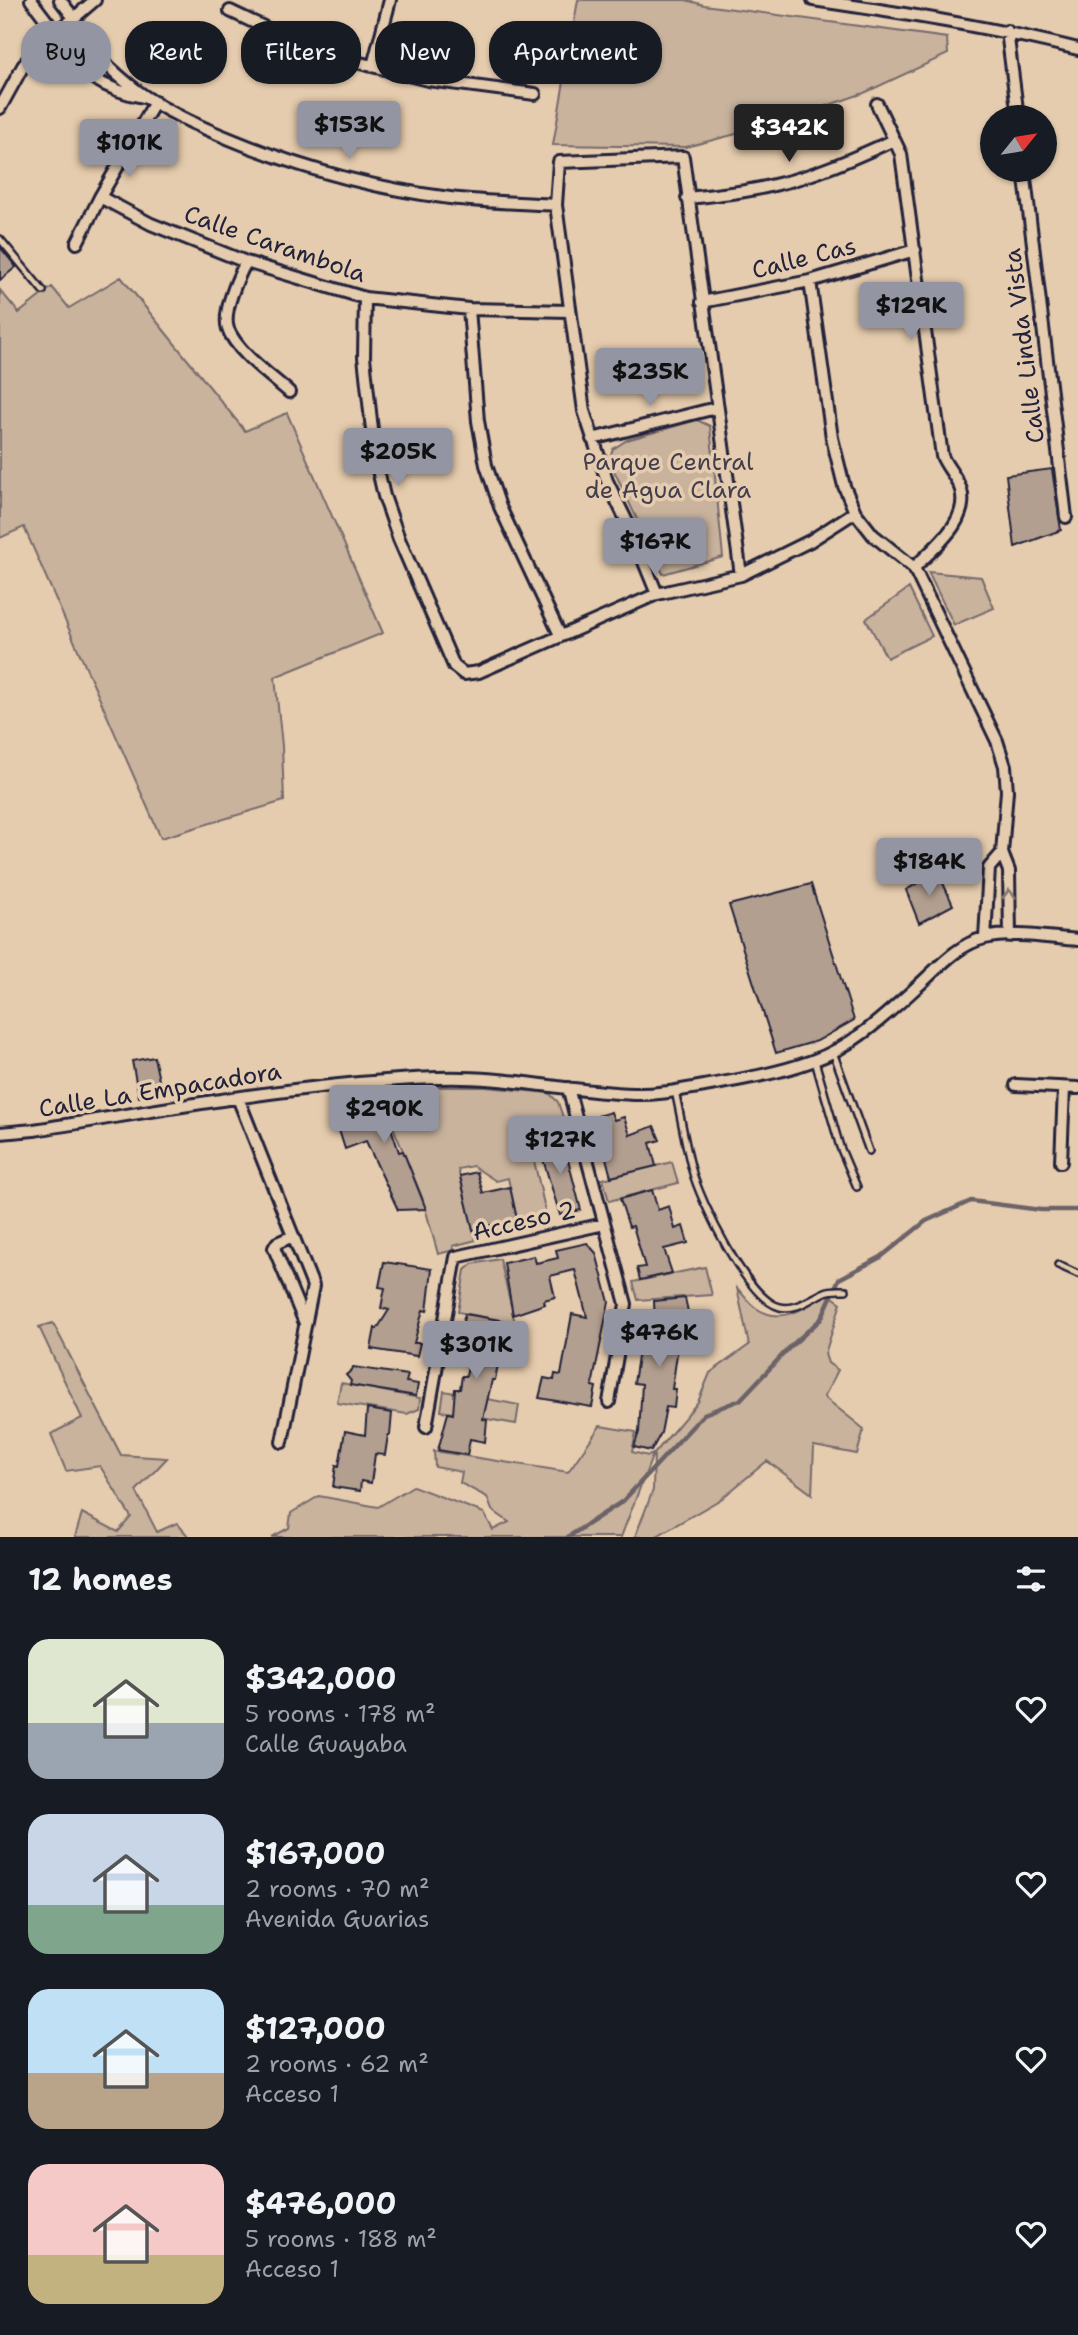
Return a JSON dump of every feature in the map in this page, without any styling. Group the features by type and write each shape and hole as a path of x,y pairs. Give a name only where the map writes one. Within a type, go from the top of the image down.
{"street":[{"path":"60,0 71,21 96,0"},
{"path":"373,66 390,0"},
{"path":"813,0 1007,31 1078,49"},
{"path":"33,2 43,21"},
{"path":"230,11 291,40 373,66 428,80 534,94"},
{"path":"1007,31 1016,105"},
{"path":"111,65 151,99 219,134 273,156 323,172 450,198 556,205"},
{"path":"0,108 21,70"},
{"path":"101,84 151,99"},
{"path":"78,243 151,99"},
{"path":"877,104 901,154 942,456 958,484 962,506 959,518 948,533 914,568"},
{"path":"687,198 728,194 780,184 852,159 894,140"},
{"path":"657,594 631,530 607,481 584,411 556,205 559,162 682,157 741,575"},
{"name":"Calle Linda Vista","path":"1025,182 1066,517"},
{"name":"Calle Carambola","path":"100,197 151,224 246,262 365,298 469,309 569,311"},
{"name":"Calle Cas","path":"702,302 810,281 915,250"},
{"path":"246,262 237,279 229,308 228,328 241,349 289,392"},
{"path":"810,281 832,439 844,486 855,512 873,535 914,568 997,741 1006,766 1007,791 1002,853 1009,871 1010,936"},
{"path":"365,298 364,358 375,457 384,496 454,666 464,674 479,672 657,594 741,575 810,541 855,512"},
{"path":"469,309 478,421 485,465 500,507 560,635"},
{"path":"592,439 716,408"},
{"path":"985,938 989,868 1002,853"},
{"name":"Calle La Empacadora","path":"0,1132 34,1130 238,1098 371,1082 440,1078 508,1080 632,1094 675,1091 765,1074 833,1052 881,1019 960,949 985,938 1010,936 1078,940"},
{"path":"1016,1085 1078,1088"},
{"path":"568,1088 626,1304 609,1402"},
{"path":"1061,1162 1064,1088"},
{"path":"238,1098 313,1286 282,1442"},
{"name":"Acceso 2","path":"426,1427 456,1257 604,1224"},
{"path":"293,1236 277,1243 274,1248 305,1323"}],"lane":[{"path":"0,239 43,291"},
{"path":"833,1052 869,1151"},
{"path":"815,1060 840,1147 857,1187"},
{"path":"675,1091 692,1172 709,1216 749,1280 768,1301 781,1307 805,1303 828,1291 846,1290"},
{"path":"1058,1265 1078,1274"}],"green space":[{"path":"578,0 686,0 704,5 947,38 948,54 864,93 771,125 686,147 553,145 564,84 662,84 662,21 574,21"},
{"path":"121,277 245,431 287,413 383,633 275,677 284,801 161,838 24,527 0,538 0,290 19,313 52,287 69,308"},
{"name":"Parque Central de Agua Clara","path":"697,420 710,426 723,557 663,574 609,460 613,449 627,440"},
{"path":"928,572 981,577 994,608 954,625"},
{"path":"909,588 932,636 887,658 866,619"},
{"path":"431,1087 485,1087 549,1093 558,1102 568,1133 538,1143 540,1150 533,1156 547,1218 518,1224 508,1178 496,1181 473,1166 458,1169 476,1240 453,1246 454,1250 438,1254 422,1197 379,1093"},
{"path":"672,1162 678,1183 609,1201 603,1179"},
{"path":"500,1259 515,1323 458,1312 465,1270 472,1264"},
{"path":"705,1267 712,1295 638,1300 633,1282"},
{"path":"737,1288 753,1306 775,1315 793,1313 827,1293 841,1303 825,1354 828,1363 838,1370 824,1397 864,1429 857,1454 814,1446 812,1494 767,1461 721,1499 655,1537 635,1537 653,1490 654,1454 698,1402 710,1373 749,1345"},
{"path":"53,1323 121,1455 167,1458 136,1491 157,1532 177,1523 189,1537 75,1537 82,1513 118,1532 131,1517 100,1466 66,1471 51,1434 82,1418 39,1327"},
{"path":"341,1383 420,1398 419,1409 407,1414 337,1403"},
{"path":"444,1391 519,1405 516,1424 441,1411"},
{"path":"600,1426 636,1432 632,1452 648,1456 653,1454 621,1537 272,1537 289,1528 291,1513 319,1496 378,1507 413,1486 484,1513 493,1530 509,1522 492,1510 487,1497 460,1483 462,1472 435,1467 434,1451 568,1472"}],"building":[{"path":"0,247 16,267 0,280"},
{"path":"1052,469 1061,530 1015,547 1006,475"},
{"path":"938,872 953,905 919,923 906,890"},
{"path":"811,884 854,1020 817,1041 776,1053 729,905"},
{"path":"154,1057 162,1094 139,1097 132,1061"},
{"path":"422,1091 427,1107 386,1113 399,1152 403,1151 426,1209 398,1210 366,1141 345,1149 331,1105 348,1102 353,1115 392,1101 390,1096"},
{"path":"611,1112 614,1120 624,1117 630,1135 654,1126 660,1140 650,1143 656,1166 611,1177 606,1158 609,1157 598,1136 590,1138 588,1125 599,1121 598,1116"},
{"path":"550,1139 552,1144 563,1141 581,1210 560,1215 538,1143"},
{"path":"477,1172 483,1193 510,1187 518,1224 492,1229 491,1225 473,1230 460,1176"},
{"path":"652,1190 658,1210 669,1206 675,1229 683,1226 688,1243 664,1249 672,1273 640,1280 637,1268 645,1267 633,1226 629,1227 620,1199"},
{"path":"587,1243 596,1253 609,1302 592,1386 596,1387 592,1407 539,1398 544,1378 554,1380 555,1374 561,1375 572,1314 587,1317 575,1270 550,1276 555,1297 544,1300 545,1304 513,1315 504,1263 534,1256 536,1263 558,1258 556,1250"},
{"path":"384,1262 432,1269 427,1311 423,1310 414,1343 420,1343 417,1356 371,1349 375,1328 377,1329 389,1310 381,1308 385,1288 379,1287"},
{"path":"685,1298 688,1312 682,1330 681,1347 678,1347 672,1389 676,1389 674,1408 666,1407 661,1433 651,1451 634,1447 639,1432 642,1384 634,1383 640,1343 645,1344 645,1331 649,1331 649,1324 655,1324 654,1301"},
{"path":"465,1314 517,1323 513,1343 508,1342 507,1361 499,1359 495,1380 492,1380 483,1419 487,1420 485,1442 470,1439 467,1455 438,1450 448,1413 453,1414 455,1389 460,1389 462,1376 466,1376 471,1354 471,1346 457,1343"},
{"path":"353,1367 408,1375 406,1382 418,1384 416,1396 350,1385 351,1381 346,1375"},
{"path":"367,1409 392,1413 385,1455 375,1454 371,1483 361,1481 360,1491 333,1487 345,1431 365,1435"}],"waterway":[{"path":"568,1537 623,1501 704,1414 740,1400 790,1347 821,1319 839,1279 881,1257 926,1221 971,1201 1041,1210 1078,1210"}]}
